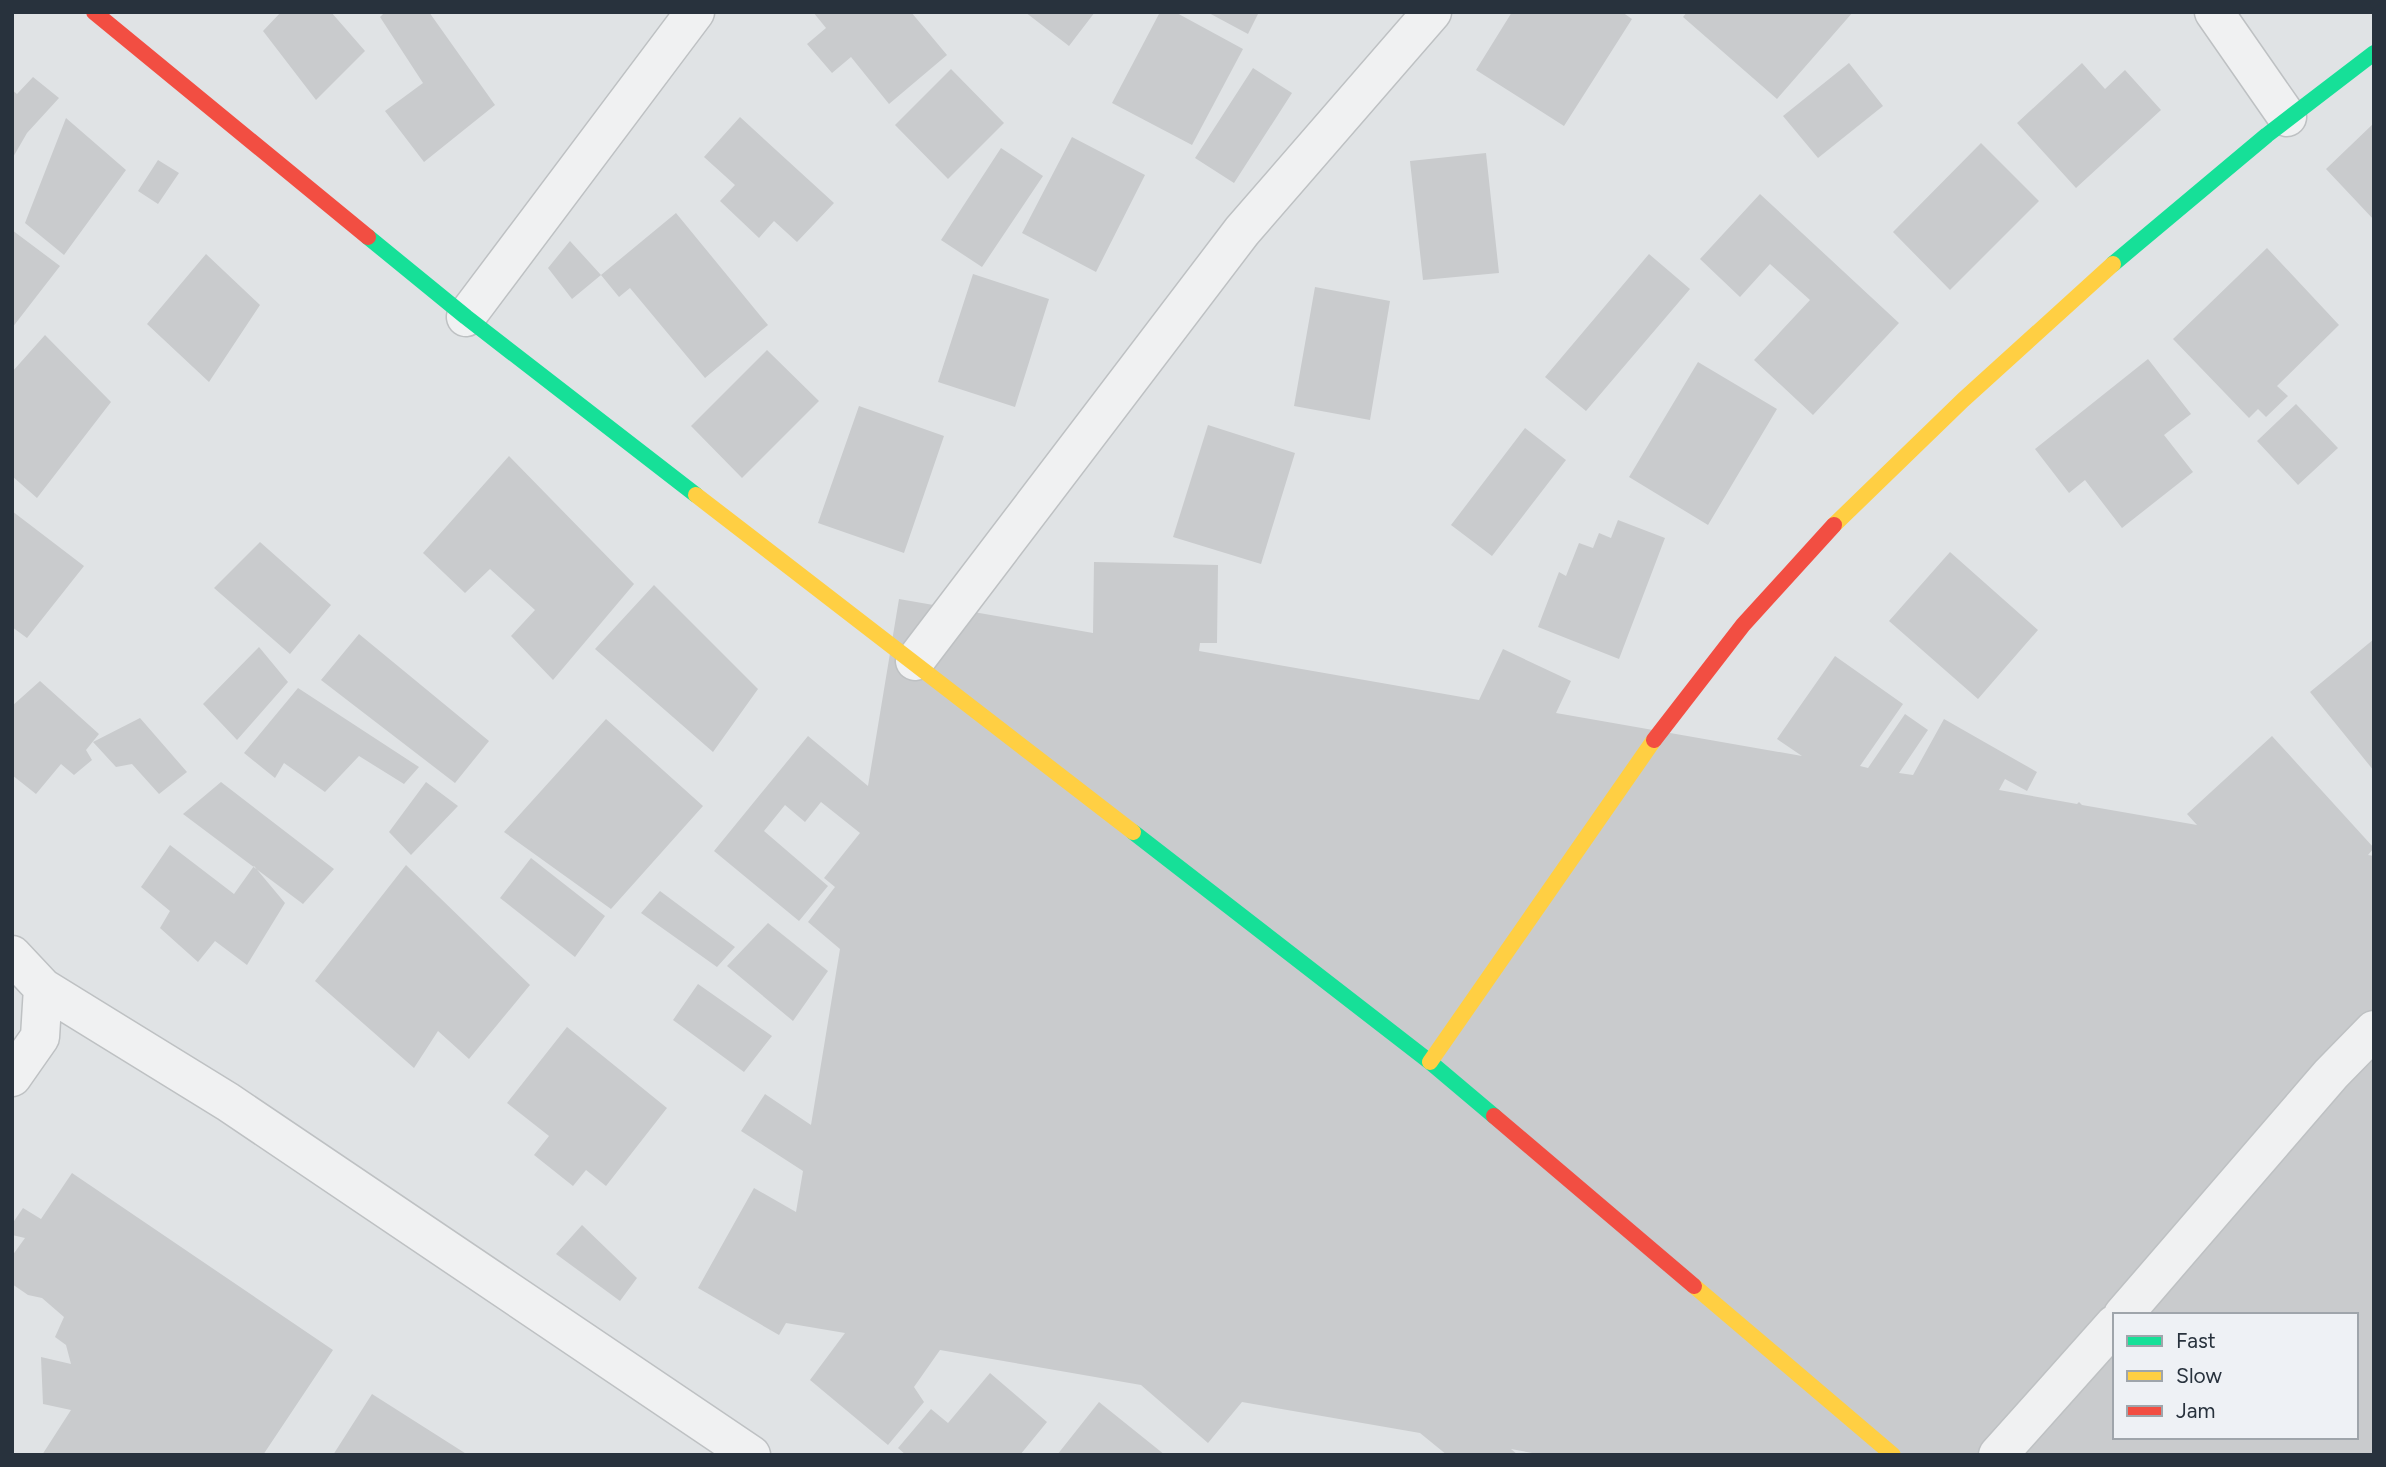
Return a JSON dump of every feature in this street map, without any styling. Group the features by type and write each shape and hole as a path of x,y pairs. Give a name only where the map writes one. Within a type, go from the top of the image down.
{"street":[{"path":"94,12 466,317 915,661 1430,1062 1893,1455"},
{"path":"466,317 695,12"},
{"path":"915,661 1242,231 1432,12"},
{"path":"2214,12 2287,117"},
{"path":"1430,1062 1614,793 1745,622 1874,484 2056,313 2287,117 2374,54"},
{"path":"12,955 43,988 228,1102 751,1455"},
{"path":"12,1077 40,1037 43,988"},
{"path":"2125,1313 2331,1074 2374,1030"},
{"path":"1998,1455 2113,1326"}],"building":[{"path":"281,12 331,12 365,51 316,100 263,31"},
{"path":"385,12 429,12 495,105 424,162 385,111 423,83 380,17"},
{"path":"813,12 911,12 947,55 889,104 851,57 832,73 807,44 826,28"},
{"path":"1025,12 1095,12 1069,46"},
{"path":"1160,12 1175,12 1243,49 1192,145 1112,103"},
{"path":"1207,12 1259,12 1248,34"},
{"path":"1512,12 1622,12 1632,19 1564,126 1476,70"},
{"path":"1687,12 1853,12 1777,99 1683,17"},
{"path":"1849,63 1883,106 1818,158 1783,116"},
{"path":"2082,63 2105,89 2125,70 2161,110 2076,188 2017,123"},
{"path":"1253,68 1292,93 1234,183 1195,158"},
{"path":"951,69 1004,123 948,179 895,125"},
{"path":"33,77 59,98 27,133 12,159 12,90 17,94"},
{"path":"740,117 834,203 797,242 774,221 759,238 720,201 735,185 704,157"},
{"path":"66,118 126,170 64,255 25,223"},
{"path":"2374,123 2374,220 2326,169"},
{"path":"1072,137 1145,175 1096,272 1022,233"},
{"path":"1981,143 2039,201 1950,290 1893,232"},
{"path":"1001,148 1043,176 982,267 941,240"},
{"path":"1486,153 1499,273 1423,280 1410,161"},
{"path":"158,160 179,173 158,204 138,191"},
{"path":"1760,194 1899,323 1813,415 1754,360 1810,300 1770,264 1740,297 1700,259"},
{"path":"676,213 768,325 705,378 630,288 619,297 601,275"},
{"path":"12,230 60,266 12,328"},
{"path":"570,241 601,275 572,299 548,268"},
{"path":"2267,248 2339,325 2277,386 2288,396 2266,417 2258,409 2249,418 2173,339"},
{"path":"206,254 260,305 209,382 147,324"},
{"path":"1649,254 1690,289 1586,411 1545,377"},
{"path":"973,274 1049,299 1015,407 938,382"},
{"path":"1315,287 1390,301 1370,420 1294,406"},
{"path":"45,335 111,402 37,498 12,476 12,372"},
{"path":"767,350 819,401 742,478 691,426"},
{"path":"2148,359 2191,414 2164,435 2193,472 2122,528 2085,480 2069,493 2035,449"},
{"path":"1698,362 1777,409 1708,525 1629,477"},
{"path":"2296,404 2338,448 2298,485 2257,441"},
{"path":"859,406 944,436 904,553 818,523"},
{"path":"1208,425 1295,453 1261,564 1173,537"},
{"path":"1525,428 1566,460 1492,556 1451,525"},
{"path":"509,456 634,584 553,680 511,636 535,610 490,569 465,593 423,553"},
{"path":"12,511 84,566 27,638 12,627"},
{"path":"1618,520 1665,538 1619,659 1538,627 1559,572 1566,576 1579,543 1593,548 1599,533 1611,538"},
{"path":"260,542 331,605 290,654 214,588"},
{"path":"1950,552 2038,630 1978,699 1889,621"},
{"path":"1094,562 1218,565 1217,643 1200,643 1199,651 1479,700 1503,649 1571,681 1556,713 1802,756 1777,739 1835,656 1903,704 1860,766 1868,768 1905,714 1928,730 1899,773 1913,775 1944,719 2037,772 2027,791 2005,779 1999,790 2077,804 2079,802 2082,805 2197,825 2187,814 2272,736 2374,848 2368,855 2374,856 2374,1455 1543,1455 1511,1449 1518,1455 1447,1455 1420,1433 1242,1402 1208,1443 1141,1385 940,1350 914,1387 924,1402 888,1445 810,1380 845,1333 786,1323 779,1335 698,1288 754,1188 796,1212 803,1171 741,1131 765,1094 811,1125 840,949 808,922 835,887 824,878 860,833 821,802 805,822 785,805 764,831 828,886 799,921 714,851 808,736 868,786 899,599 1093,633"},
{"path":"654,585 758,689 713,752 595,649"},
{"path":"359,634 489,741 455,783 321,680"},
{"path":"2374,639 2374,771 2310,692"},
{"path":"259,647 288,682 237,740 203,704"},
{"path":"40,681 99,734 86,750 92,760 74,775 61,764 36,794 12,775 12,706"},
{"path":"298,688 419,767 404,784 359,756 325,792 284,763 275,778 244,753"},
{"path":"140,718 187,772 159,794 132,764 116,767 93,742"},
{"path":"606,719 703,806 611,909 504,832"},
{"path":"221,782 334,869 303,904 183,814"},
{"path":"426,782 458,806 411,855 389,832"},
{"path":"170,845 234,894 254,866 285,903 247,965 215,941 198,962 160,928 170,911 141,887"},
{"path":"531,858 605,916 575,957 500,898"},
{"path":"406,865 530,985 469,1059 438,1031 414,1068 315,981"},
{"path":"660,891 735,947 717,967 641,913"},
{"path":"768,923 828,971 793,1021 727,966"},
{"path":"698,984 772,1036 744,1072 673,1020"},
{"path":"567,1027 667,1108 606,1186 586,1170 573,1186 534,1155 549,1136 507,1103"},
{"path":"72,1173 333,1350 263,1455 42,1455 71,1410 43,1404 41,1357 71,1364 66,1345 55,1337 64,1317 42,1298 28,1295 12,1284 12,1256 25,1238 12,1235 12,1224 23,1208 41,1219"},
{"path":"582,1225 637,1278 620,1301 556,1254"},
{"path":"990,1373 1047,1422 1020,1455 906,1455 898,1448 931,1409 948,1423"},
{"path":"372,1394 468,1455 333,1455"},
{"path":"1099,1402 1165,1455 1057,1455"}],"traffic: fast":[{"path":"2113,264 2267,135 2374,53"},
{"path":"368,237 466,317 696,495"},
{"path":"1133,832 1430,1062 1494,1116"}],"traffic: slow":[{"path":"1834,525 1963,400 2113,264"},
{"path":"696,495 1133,832"},
{"path":"1430,1062 1654,740"},
{"path":"1694,1286 1893,1455"}],"traffic: jam":[{"path":"94,12 368,237"},
{"path":"1654,740 1743,625 1834,525"},
{"path":"1494,1116 1694,1286"}]}
